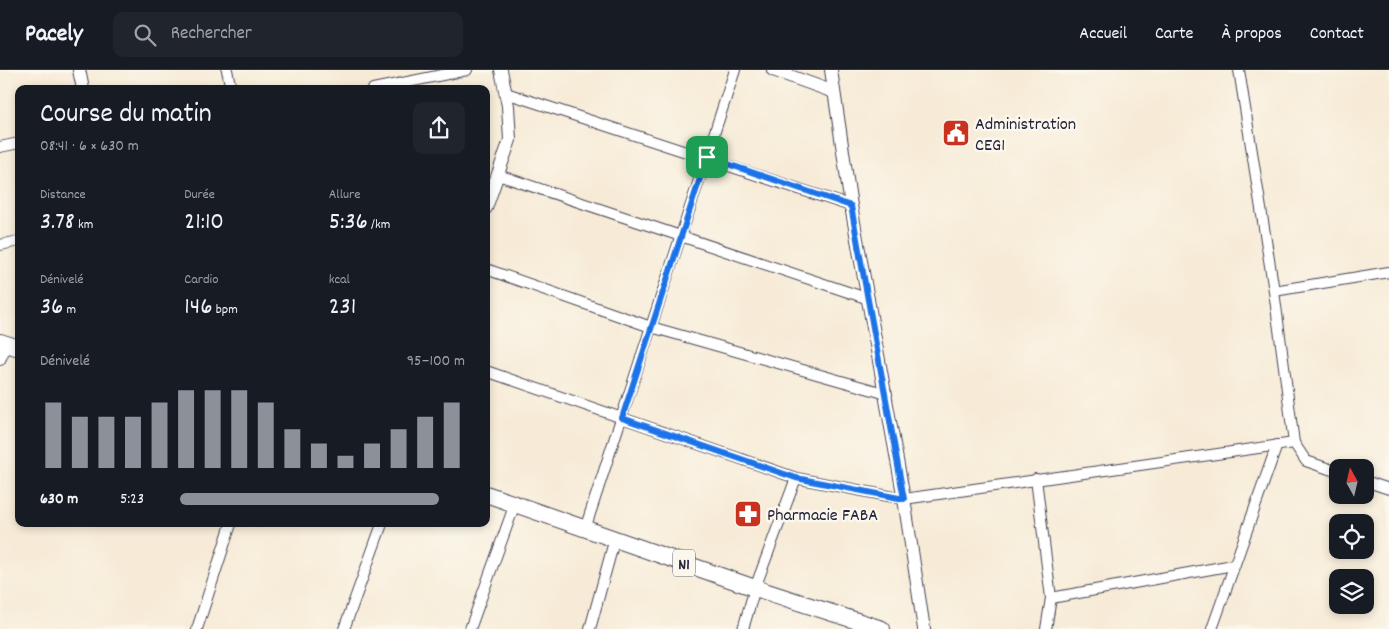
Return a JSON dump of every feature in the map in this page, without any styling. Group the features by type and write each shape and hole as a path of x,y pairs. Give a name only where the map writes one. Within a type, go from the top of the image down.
{"main road":[{"name":"N1","path":"490,495 856,629"},
{"name":"N1","path":"490,504 512,512 614,541"},
{"name":"N1","path":"754,592 882,629"}],"street":[{"path":"79,70 82,85"},
{"path":"227,70 230,85"},
{"path":"393,85 467,70"},
{"path":"490,197 510,140 506,93 501,70"},
{"path":"585,529 735,70"},
{"path":"773,70 834,92"},
{"path":"831,70 851,206 886,394 924,629"},
{"path":"1239,70 1274,291 1294,443 1306,461 1329,469"},
{"path":"506,93 707,157 851,206"},
{"path":"0,148 15,144"},
{"path":"498,175 869,299"},
{"path":"0,245 15,242"},
{"path":"490,270 651,327 886,394"},
{"path":"1274,291 1389,272"},
{"path":"0,360 9,341"},
{"path":"490,372 796,478 904,499 1294,443"},
{"path":"1212,629 1276,445"},
{"path":"743,629 754,592 796,478"},
{"path":"1036,479 1051,598 1046,629"},
{"path":"1374,484 1389,489"},
{"path":"470,629 512,512"},
{"path":"198,629 230,527"},
{"path":"344,629 381,527"},
{"path":"590,629 614,541"},
{"path":"1051,598 1233,565"}],"place":[{"name":"Administration CEG1","path":"956,133"},
{"name":"Pharmacie FABA","path":"748,514"}],"route":[{"path":"707,157 851,206 904,499 796,478 622,418 707,157"}]}
